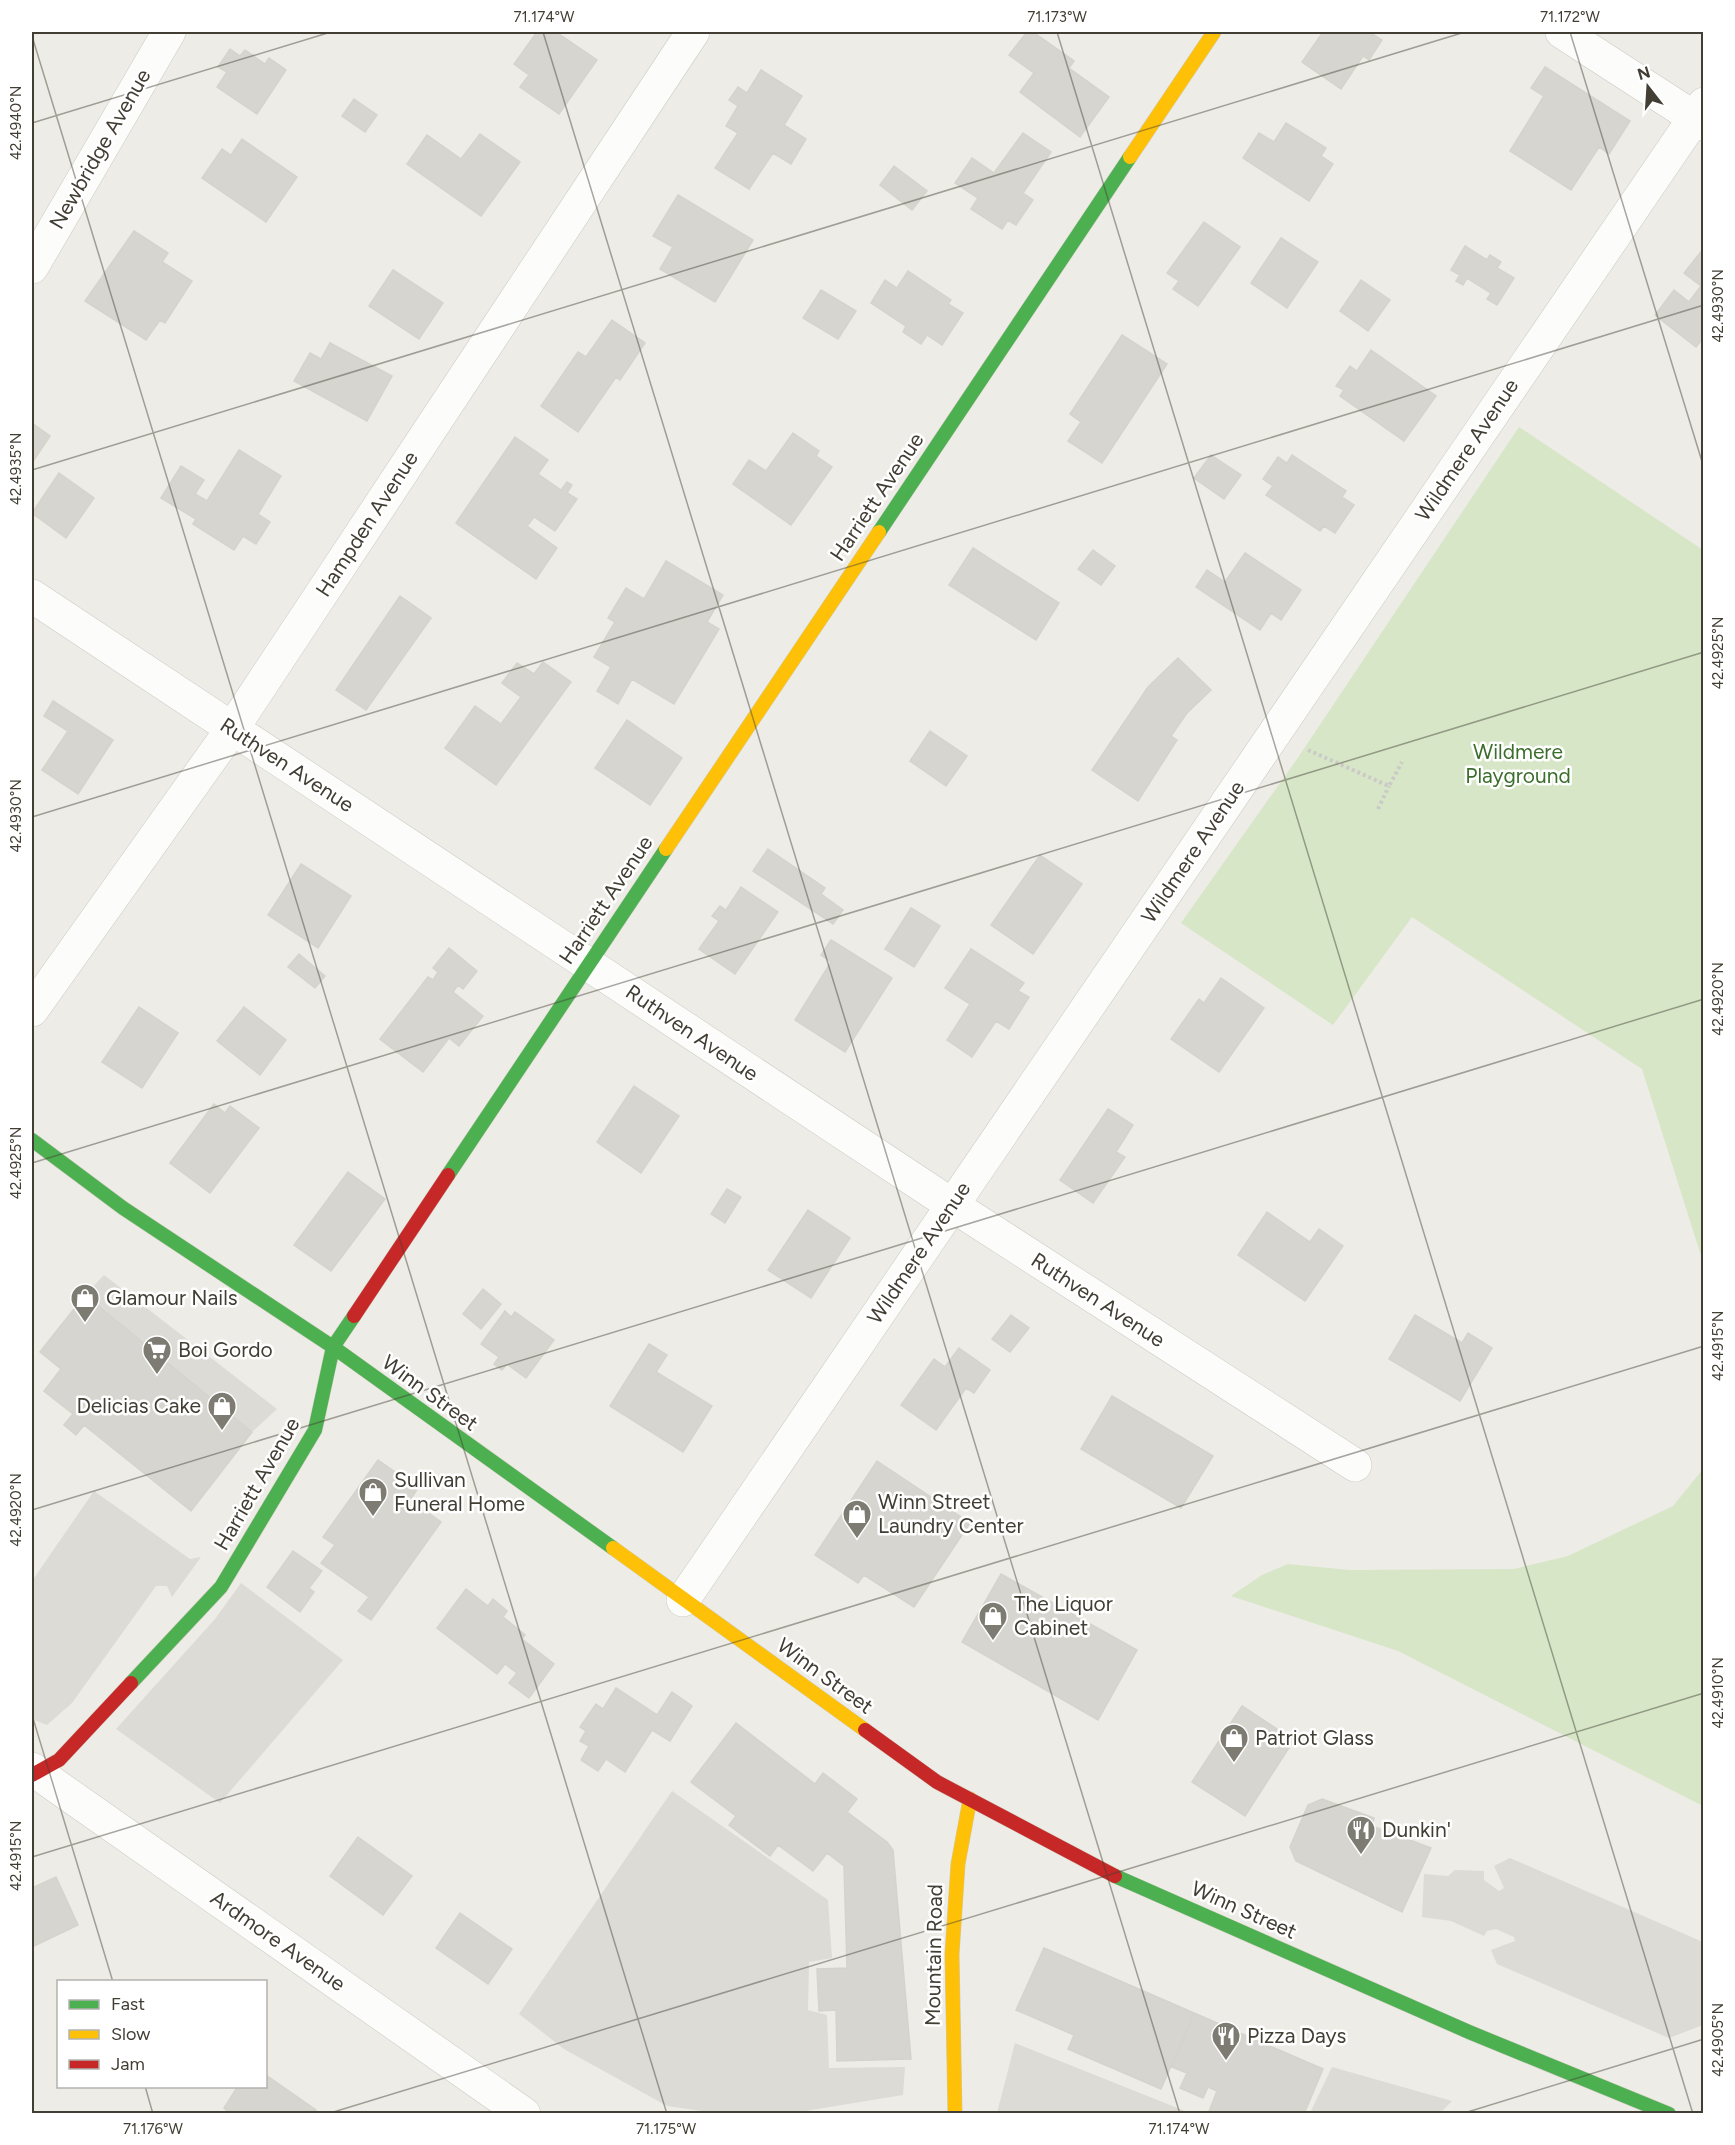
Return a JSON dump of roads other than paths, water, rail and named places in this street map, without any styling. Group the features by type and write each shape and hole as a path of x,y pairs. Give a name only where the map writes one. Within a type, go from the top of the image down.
{"street":[{"name":"Newbridge Avenue","path":"32,267 169,32"},
{"name":"Hampden Avenue","path":"32,1010 232,729 693,32"},
{"name":"Harriett Avenue","path":"33,1772 59,1760 221,1587 315,1430 333,1347 1214,32"},
{"path":"1562,32 1700,115"},
{"name":"Wildmere Avenue","path":"682,1600 1700,115"},
{"name":"Ruthven Avenue","path":"32,596 952,1205 1355,1465"},
{"name":"Winn Street","path":"32,1140 123,1208 333,1347 937,1782 1112,1874 1469,2032 1669,2114"},
{"name":"Ardmore Avenue","path":"33,1772 524,2114"},
{"name":"Mountain Road","path":"955,2114 952,1953 958,1864 970,1799"}],"place":[{"name":"Glamour Nails","path":"85,1324"},
{"name":"Boi Gordo","path":"157,1376"},
{"name":"Delicias Cake","path":"222,1432"},
{"name":"Sullivan Funeral Home","path":"373,1518"},
{"name":"Winn Street Laundry Center","path":"857,1540"},
{"name":"The Liquor Cabinet","path":"993,1642"},
{"name":"Patriot Glass","path":"1234,1764"},
{"name":"Dunkin'","path":"1361,1856"},
{"name":"Pizza Days","path":"1226,2062"}],"park label":[{"name":"Wildmere Playground","path":"1518,764"}]}
